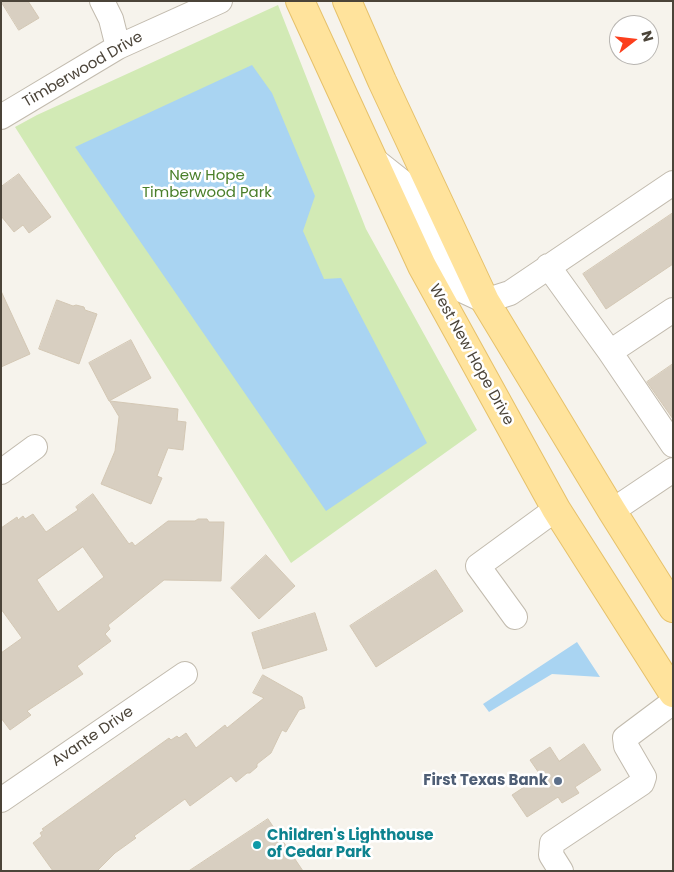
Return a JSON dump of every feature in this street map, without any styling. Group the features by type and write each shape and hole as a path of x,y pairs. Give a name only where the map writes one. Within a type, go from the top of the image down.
{"main road":[{"name":"West New Hope Drive","path":"300,1 422,266 556,509 673,693"},
{"path":"347,1 382,81 485,301 673,608"}],"street":[{"path":"102,1 111,19 118,47"},
{"name":"Timberwood Drive","path":"1,117 118,47 220,1"},
{"path":"372,158 401,181 455,287 485,301 510,293 673,182"},
{"path":"548,266 610,352 673,445"},
{"path":"610,352 673,310"},
{"path":"1,472 35,447"},
{"path":"612,511 673,470"},
{"path":"515,617 478,566 556,509"},
{"name":"Avante Drive","path":"1,800 185,674"},
{"path":"561,871 551,855 552,843 642,783 644,777 626,746 625,738 673,702"}],"green space":[{"name":"New Hope Timberwood Park","path":"278,5 366,229 477,430 291,563 15,127 37,115"}],"water":[{"path":"252,65 272,93 315,196 303,231 324,279 341,278 427,443 326,511 75,147"},
{"path":"577,642 600,677 552,674 489,712 483,704"}],"building":[{"path":"1,1 28,1 39,18 19,30"},
{"path":"19,174 51,217 29,233 23,225 14,232 1,216 1,187"},
{"path":"673,213 673,264 606,309 583,274"},
{"path":"1,291 30,354 1,367"},
{"path":"57,300 73,306 84,307 85,310 97,314 79,364 39,349"},
{"path":"131,340 151,378 109,401 89,363"},
{"path":"673,364 673,419 647,382"},
{"path":"110,401 178,409 177,421 186,422 183,450 168,448 157,476 162,478 151,504 101,484 115,451 119,417"},
{"path":"93,494 129,544 132,542 135,546 168,521 207,519 209,522 224,522 221,581 164,580 108,625 110,629 105,634 111,641 77,666 83,674 27,711 31,715 10,730 1,718 1,653 22,638 1,609 1,528 17,517 18,520 23,516 25,519 33,514 46,532 78,510 76,507","holes":["83,547 104,577 58,612 37,580"]},
{"path":"266,555 295,586 259,619 231,588"},
{"path":"436,570 463,611 376,667 350,626"},
{"path":"315,613 327,650 263,669 252,633"},
{"path":"263,675 302,697 305,708 299,710 286,732 282,730 271,753 257,764 257,767 236,782 231,776 190,806 185,799 134,836 136,838 115,853 97,871 53,871 33,843 42,836 40,833 44,830 42,829 169,738 171,740 177,736 179,738 186,733 196,748 225,725 227,728 264,698 253,693"},
{"name":"First Texas Bank","path":"584,744 601,770 575,787 579,793 562,803 558,797 527,817 512,795 541,776 530,760 550,747 559,761"},
{"name":"Children's Lighthouse of Cedar Park","path":"268,819 303,871 189,871"}],"place":[{"name":"First Texas Bank","path":"558,781"},
{"name":"Children's Lighthouse of Cedar Park","path":"257,845"}]}
